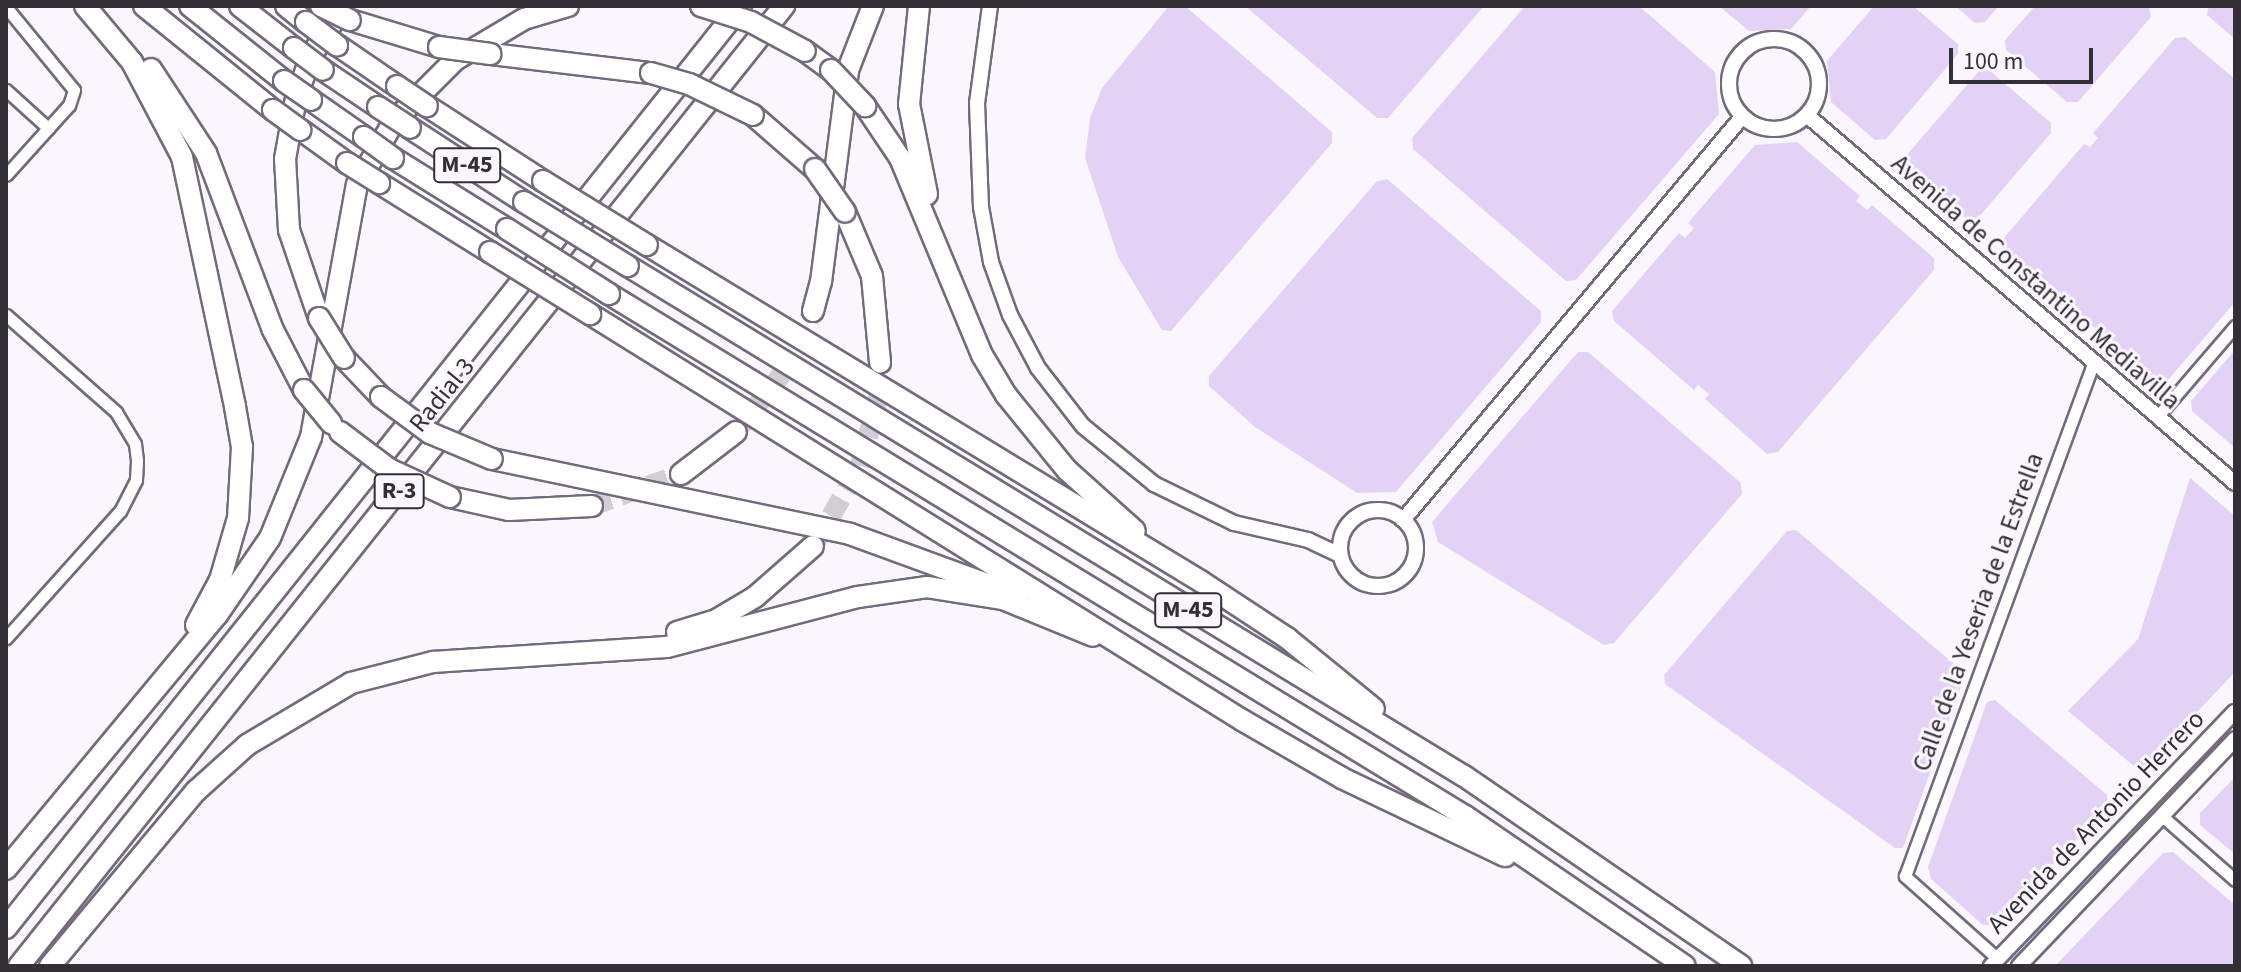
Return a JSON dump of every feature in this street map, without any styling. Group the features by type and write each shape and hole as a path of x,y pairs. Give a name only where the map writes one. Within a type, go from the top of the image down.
{"highway":[{"path":"85,6 140,73 182,157 242,447 240,502 230,553 175,664"},
{"path":"95,6 147,65 206,153 273,330 304,390 336,427 389,469 450,497 509,510 592,506"},
{"path":"144,6 273,110 347,163 1197,693 1342,778 1518,862 1538,865"},
{"name":"M-45","path":"190,6 284,81 393,158 1538,865 1685,966"},
{"name":"M-45","path":"240,6 323,70 524,202 1409,742 1547,830 1741,966"},
{"path":"286,6 397,86 543,181 1202,582 1287,638 1409,742"},
{"path":"321,6 439,47 651,73 689,84 753,115 815,169 845,212 872,276 880,363"},
{"path":"6,869 243,580 293,489 322,385 353,197 394,121 455,60 524,19 568,6"},
{"path":"701,6 751,22 805,51 831,70 865,106 900,158 973,335 1006,395 1067,470 1202,582"},
{"name":"Radial 3","path":"6,928 741,6"},
{"name":"Radial 3","path":"19,966 784,6"},
{"path":"813,311 821,282 848,70 873,6"},
{"path":"919,6 911,57 912,129 922,179 973,335"},
{"path":"347,13 311,56 296,98 285,159 289,230 319,318 344,358 381,397 430,433 492,459 718,502 900,549 997,584 1197,693"},
{"path":"681,474 736,432"},
{"path":"592,654 716,620 755,597 813,546"},
{"path":"50,966 196,791 247,745 351,683 433,662 667,647 858,597 927,587 1003,599 1093,636"}],"street":[{"path":"990,6 977,103 981,207 991,262 1010,315 1038,368 1083,426 1154,484 1234,523 1308,540 1340,555 1356,580 1374,587 1393,584 1408,572 1416,552 1412,531 1403,520 1384,511 1363,513 1342,536 1340,555"},
{"path":"6,7 74,90 69,105 6,175"},
{"path":"1776,38 1803,49 1819,73 1816,103 1808,116 1783,129 1768,130 1742,117 1730,94 1731,69 1748,47 1776,38"},
{"path":"6,90 48,128"},
{"name":"Avenida de Constantino Mediavilla","path":"1808,116 2235,483"},
{"path":"1403,520 1742,117"},
{"path":"6,315 116,412 132,436 137,461 136,480 120,511 9,629"},
{"path":"2157,417 2235,326"},
{"name":"Calle de la Yeseria de la Estrella","path":"1994,962 1905,876 2093,364"},
{"path":"1308,540 1342,536"},
{"name":"Avenida de Antonio Herrero","path":"1994,962 2235,712"},
{"name":"Avenida de Antonio Herrero","path":"2019,966 2235,739"},
{"path":"2162,816 2235,880"}],"shaded area":[{"path":"1169,6 1185,6 1332,132 1332,143 1171,331 1162,330 1118,257 1085,158 1090,118 1102,88"},
{"path":"1245,6 1484,6 1388,118 1377,118"},
{"path":"1525,6 1639,6 1715,72 1719,114 1576,280 1566,281 1413,149 1412,138"},
{"path":"1719,6 1811,6 1791,29 1749,31"},
{"path":"1874,6 1913,6 1958,44 1958,54 1886,139 1875,140 1831,102 1827,61"},
{"path":"1955,6 1999,6 1985,22 1975,23"},
{"path":"2035,6 2149,6 2151,17 2078,102 2067,102 2006,50 2005,40"},
{"path":"2209,6 2235,6 2235,39 2207,15"},
{"path":"2185,37 2235,79 2235,302 2168,380 2158,382 2003,249 2003,239 2084,144 2090,147 2098,138 2093,133 2175,38"},
{"path":"1989,70 2051,123 2051,133 1978,218 1967,219 1906,167 1906,156 1979,71"},
{"path":"1797,142 1860,196 1856,201 1867,210 1872,205 1934,258 1934,270 1778,452 1767,454 1705,399 1709,394 1698,385 1694,390 1614,321 1612,311 1679,233 1685,238 1694,228 1688,223 1755,145"},
{"path":"1387,179 1541,311 1541,322 1396,492 1357,493 1255,427 1209,386 1209,376 1377,181"},
{"path":"2235,350 2235,448 2192,411 2191,401"},
{"path":"1578,352 1588,352 1741,483 1742,494 1614,643 1604,645 1438,542 1432,522"},
{"path":"2190,478 2235,516 2235,672 2145,767 2135,767 2068,711 2138,639"},
{"path":"1796,530 1960,669 1963,681 1903,848 1895,848 1665,684 1664,675 1787,531"},
{"path":"1995,700 2107,795 2108,806 1995,925 1983,925 1931,879 1928,867 1987,702"},
{"path":"2235,777 2235,854 2200,825 2200,813"},
{"path":"2173,852 2235,905 2235,966 2055,966 2163,853"}],"tunnel":[{"path":"736,432 782,374 813,311"},
{"path":"816,542 860,466 878,399 880,363"},
{"path":"592,506 681,474"}]}
